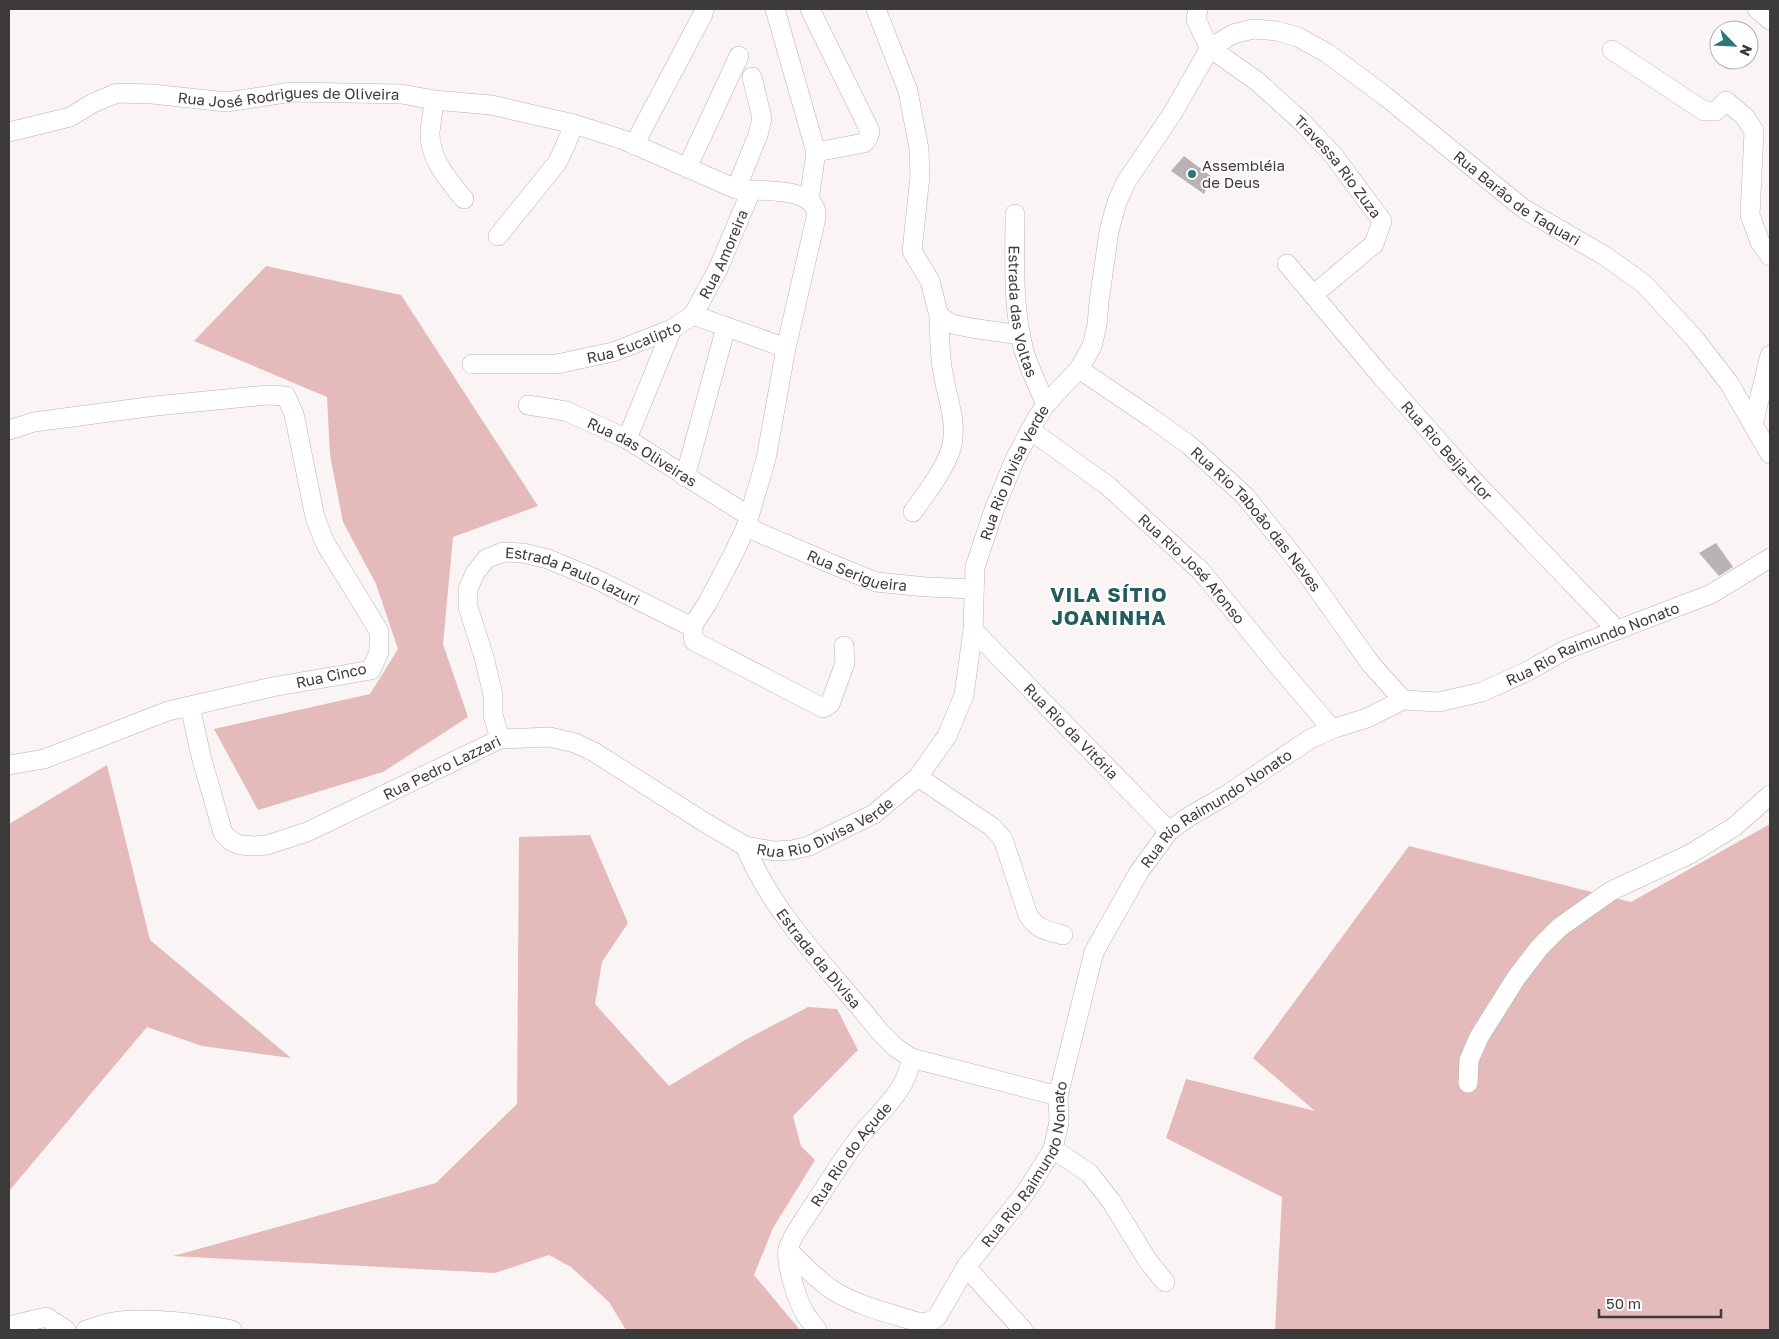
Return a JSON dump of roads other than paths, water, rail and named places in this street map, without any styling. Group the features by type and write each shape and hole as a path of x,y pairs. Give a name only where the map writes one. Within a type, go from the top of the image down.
{"street":[{"path":"634,145 704,9"},
{"path":"775,9 816,152 809,200"},
{"path":"810,9 870,131 864,143 816,152"},
{"path":"876,9 908,91 919,149 920,176 912,251 930,281 939,316 943,374 954,427 952,446 943,466 913,512"},
{"path":"1196,9 1196,20 1210,48"},
{"path":"1757,9 1770,20"},
{"name":"Rua Barão de Taquari","path":"1210,48 1232,34 1253,29 1277,31 1298,37 1327,53 1384,96 1524,209 1605,256 1644,284 1694,338 1729,383 1770,454"},
{"name":"Travessa Rio Zuza","path":"1210,48 1258,82 1302,122 1334,156 1382,222 1374,244 1313,295"},
{"name":"Rua Rio Divisa Verde","path":"745,846 774,851 792,850 809,846 874,814 918,777 948,736 964,695 973,630 975,567 987,529 1015,459 1030,430 1046,404 1079,369 1092,346 1097,325 1109,231 1126,182 1172,114 1210,48"},
{"path":"1612,50 1704,111 1716,111 1726,100 1745,117 1754,131 1750,216 1760,242 1770,256"},
{"path":"686,168 739,56"},
{"name":"Rua Amoreira","path":"692,315 718,269 758,135 762,118 752,77"},
{"name":"Rua José Rodrigues de Oliveira","path":"9,132 70,117 93,102 117,93 152,94 227,102 292,92 402,94 434,100 491,105 574,124 634,145 743,190"},
{"path":"434,100 430,134 434,153 444,175 464,199"},
{"path":"498,236 556,163 574,124"},
{"path":"743,190 756,189 803,196 814,204 817,211 786,348 766,459 748,521 729,563 692,627 694,641 823,708 830,704 845,663 844,646"},
{"name":"Estrada das Voltas","path":"1015,214 1015,282 1021,334 1030,367 1046,404"},
{"name":"Rua Rio Beija-Flor","path":"1287,264 1382,377 1471,478 1617,630"},
{"name":"Rua Eucalipto","path":"472,364 557,364 613,352 672,328 692,315 786,348"},
{"path":"939,316 952,324 1021,334"},
{"path":"685,477 726,326"},
{"path":"627,439 672,328"},
{"path":"1753,425 1770,355"},
{"name":"Rua Rio Taboão das Neves","path":"1079,369 1189,445 1244,496 1302,567 1370,663 1403,700"},
{"name":"Rua Cinco","path":"9,430 34,422 155,406 286,396 294,414 315,517 324,543 379,631 379,652 371,670 272,687 168,711 44,759 9,765"},
{"name":"Rua das Oliveiras","path":"528,405 566,411 627,439 748,521"},
{"name":"Rua Rio José Afonso","path":"1030,430 1108,486 1201,571 1332,729"},
{"name":"Rua Serigueira","path":"748,521 826,562 876,582 974,589"},
{"name":"Estrada Paulo lazuri","path":"500,739 493,715 493,695 484,657 468,607 468,589 475,573 486,559 503,552 523,553 548,560 596,579 692,627"},
{"name":"Rua Rio Raimundo Nonato","path":"788,1250 816,1278 849,1299 921,1323 932,1321 966,1267 1026,1192 1053,1149 1058,1122 1058,1096 1094,952 1139,872 1169,831 1310,740 1332,729 1367,718 1403,700 1438,702 1482,692 1565,650 1711,594 1770,558"},
{"name":"Rua Rio da Vitória","path":"973,630 1169,831"},
{"name":"Rua Pedro Lazzari","path":"190,706 223,833 231,841 240,845 267,845 307,832 500,739 550,737 575,743 594,752 745,846"},
{"path":"918,777 992,828 1003,839 1028,915 1034,924 1044,930 1062,935"},
{"path":"1468,1083 1469,1060 1479,1037 1516,978 1539,948 1560,927 1612,891 1690,854 1734,827 1770,795"},
{"name":"Estrada da Divisa","path":"745,846 762,880 790,923 880,1032 911,1058"},
{"path":"911,1058 1058,1096"},
{"name":"Rua Rio do Açude","path":"788,1250 796,1233 839,1165 864,1131 887,1106 904,1083 910,1071 911,1058"},
{"path":"1053,1149 1089,1172 1111,1200 1148,1261 1165,1282"},
{"path":"788,1250 788,1266 799,1298 805,1314 817,1330"},
{"path":"966,1267 1023,1330"},
{"path":"9,1326 46,1317 66,1330"},
{"path":"86,1330 118,1321 145,1320 232,1330"}],"place":[{"name":"Assembléia de Deus","path":"1192,174"}],"district":[{"name":"VILA SÍTIO JOANINHA","path":"1109,606"}]}
